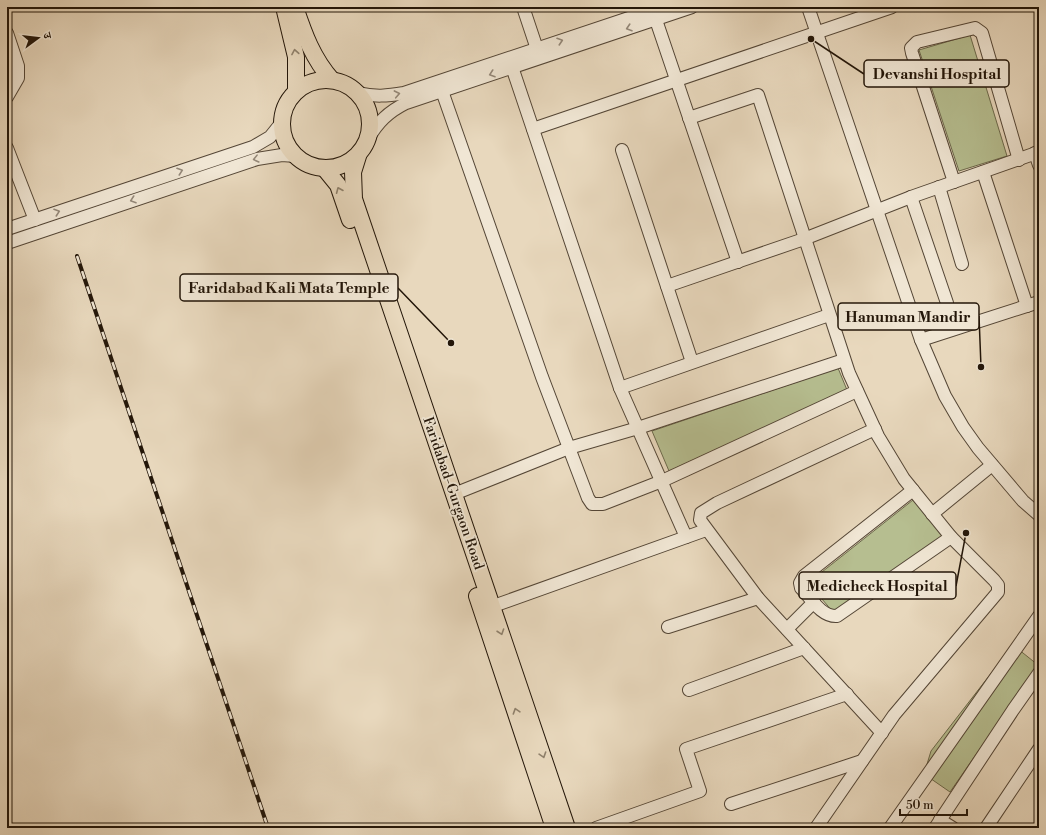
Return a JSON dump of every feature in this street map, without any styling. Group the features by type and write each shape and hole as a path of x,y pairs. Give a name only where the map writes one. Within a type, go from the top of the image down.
{"main road":[{"path":"284,7 296,57 296,91"},
{"path":"295,7 302,30 320,66 332,80"},
{"path":"332,80 344,83 358,93 368,108 371,125 368,139 358,156 343,166 325,169 309,165 295,156 285,141 282,122 285,106 296,91 310,82 332,80"},
{"name":"Faridabad-Gurgaon Road","path":"358,156 353,172 354,199 454,494 554,828"},
{"name":"Faridabad-Gurgaon Road","path":"325,169 338,185 345,203 487,608 567,828"}],"street":[{"path":"523,7 537,49"},
{"path":"358,93 385,97 404,93 662,7"},
{"path":"368,139 382,118 391,110 406,103 692,7"},
{"path":"808,7 921,340 949,403 963,427 992,465 1023,501 1039,515"},
{"path":"533,128 892,7"},
{"path":"656,20 738,262"},
{"path":"954,182 912,53 911,48 917,42 975,28 982,33 1019,160"},
{"path":"7,33 18,66 18,78 7,97"},
{"path":"512,68 620,388 686,537"},
{"path":"442,91 542,377 588,498 592,504 602,504 662,481 857,391"},
{"path":"689,118 758,95 844,360 875,429 904,479 951,537 998,585 998,592 894,715 816,828"},
{"path":"7,229 253,147 270,137 282,122"},
{"path":"7,148 35,220"},
{"path":"622,150 692,362"},
{"path":"667,286 804,239 876,210 1037,153 1039,165"},
{"path":"7,243 256,158 282,155 295,156"},
{"path":"983,172 1027,306"},
{"path":"939,187 962,264"},
{"path":"911,198 947,303"},
{"path":"921,340 1039,302"},
{"path":"620,388 829,315"},
{"path":"454,494 569,448 638,428 844,360"},
{"path":"875,429 717,503 701,513 700,520 758,598 882,733"},
{"path":"932,514 992,465"},
{"path":"913,490 804,576 800,583 801,588 828,615 837,616 951,537"},
{"path":"487,608 706,530"},
{"path":"668,627 758,598"},
{"path":"787,629 814,602"},
{"path":"890,828 1039,616"},
{"path":"689,690 804,648"},
{"path":"953,828 938,824 1012,710 1039,673"},
{"path":"596,828 700,791 686,749 847,694"},
{"path":"986,828 1039,749"},
{"path":"731,804 862,761"}],"green space":[{"path":"970,35 1007,156 959,171 919,50"},
{"path":"838,368 847,390 669,471 652,431"},
{"path":"913,500 944,537 834,613 808,583"},
{"path":"1013,645 1038,665 950,792 924,774 931,751"}],"railway":[{"path":"77,256 268,828"}],"place":[{"name":"Devanshi Hospital","path":"811,39"},
{"name":"Faridabad Kali Mata Temple","path":"451,343"},
{"name":"Hanuman Mandir","path":"981,367"},
{"name":"Medicheck Hospital","path":"966,533"}]}
